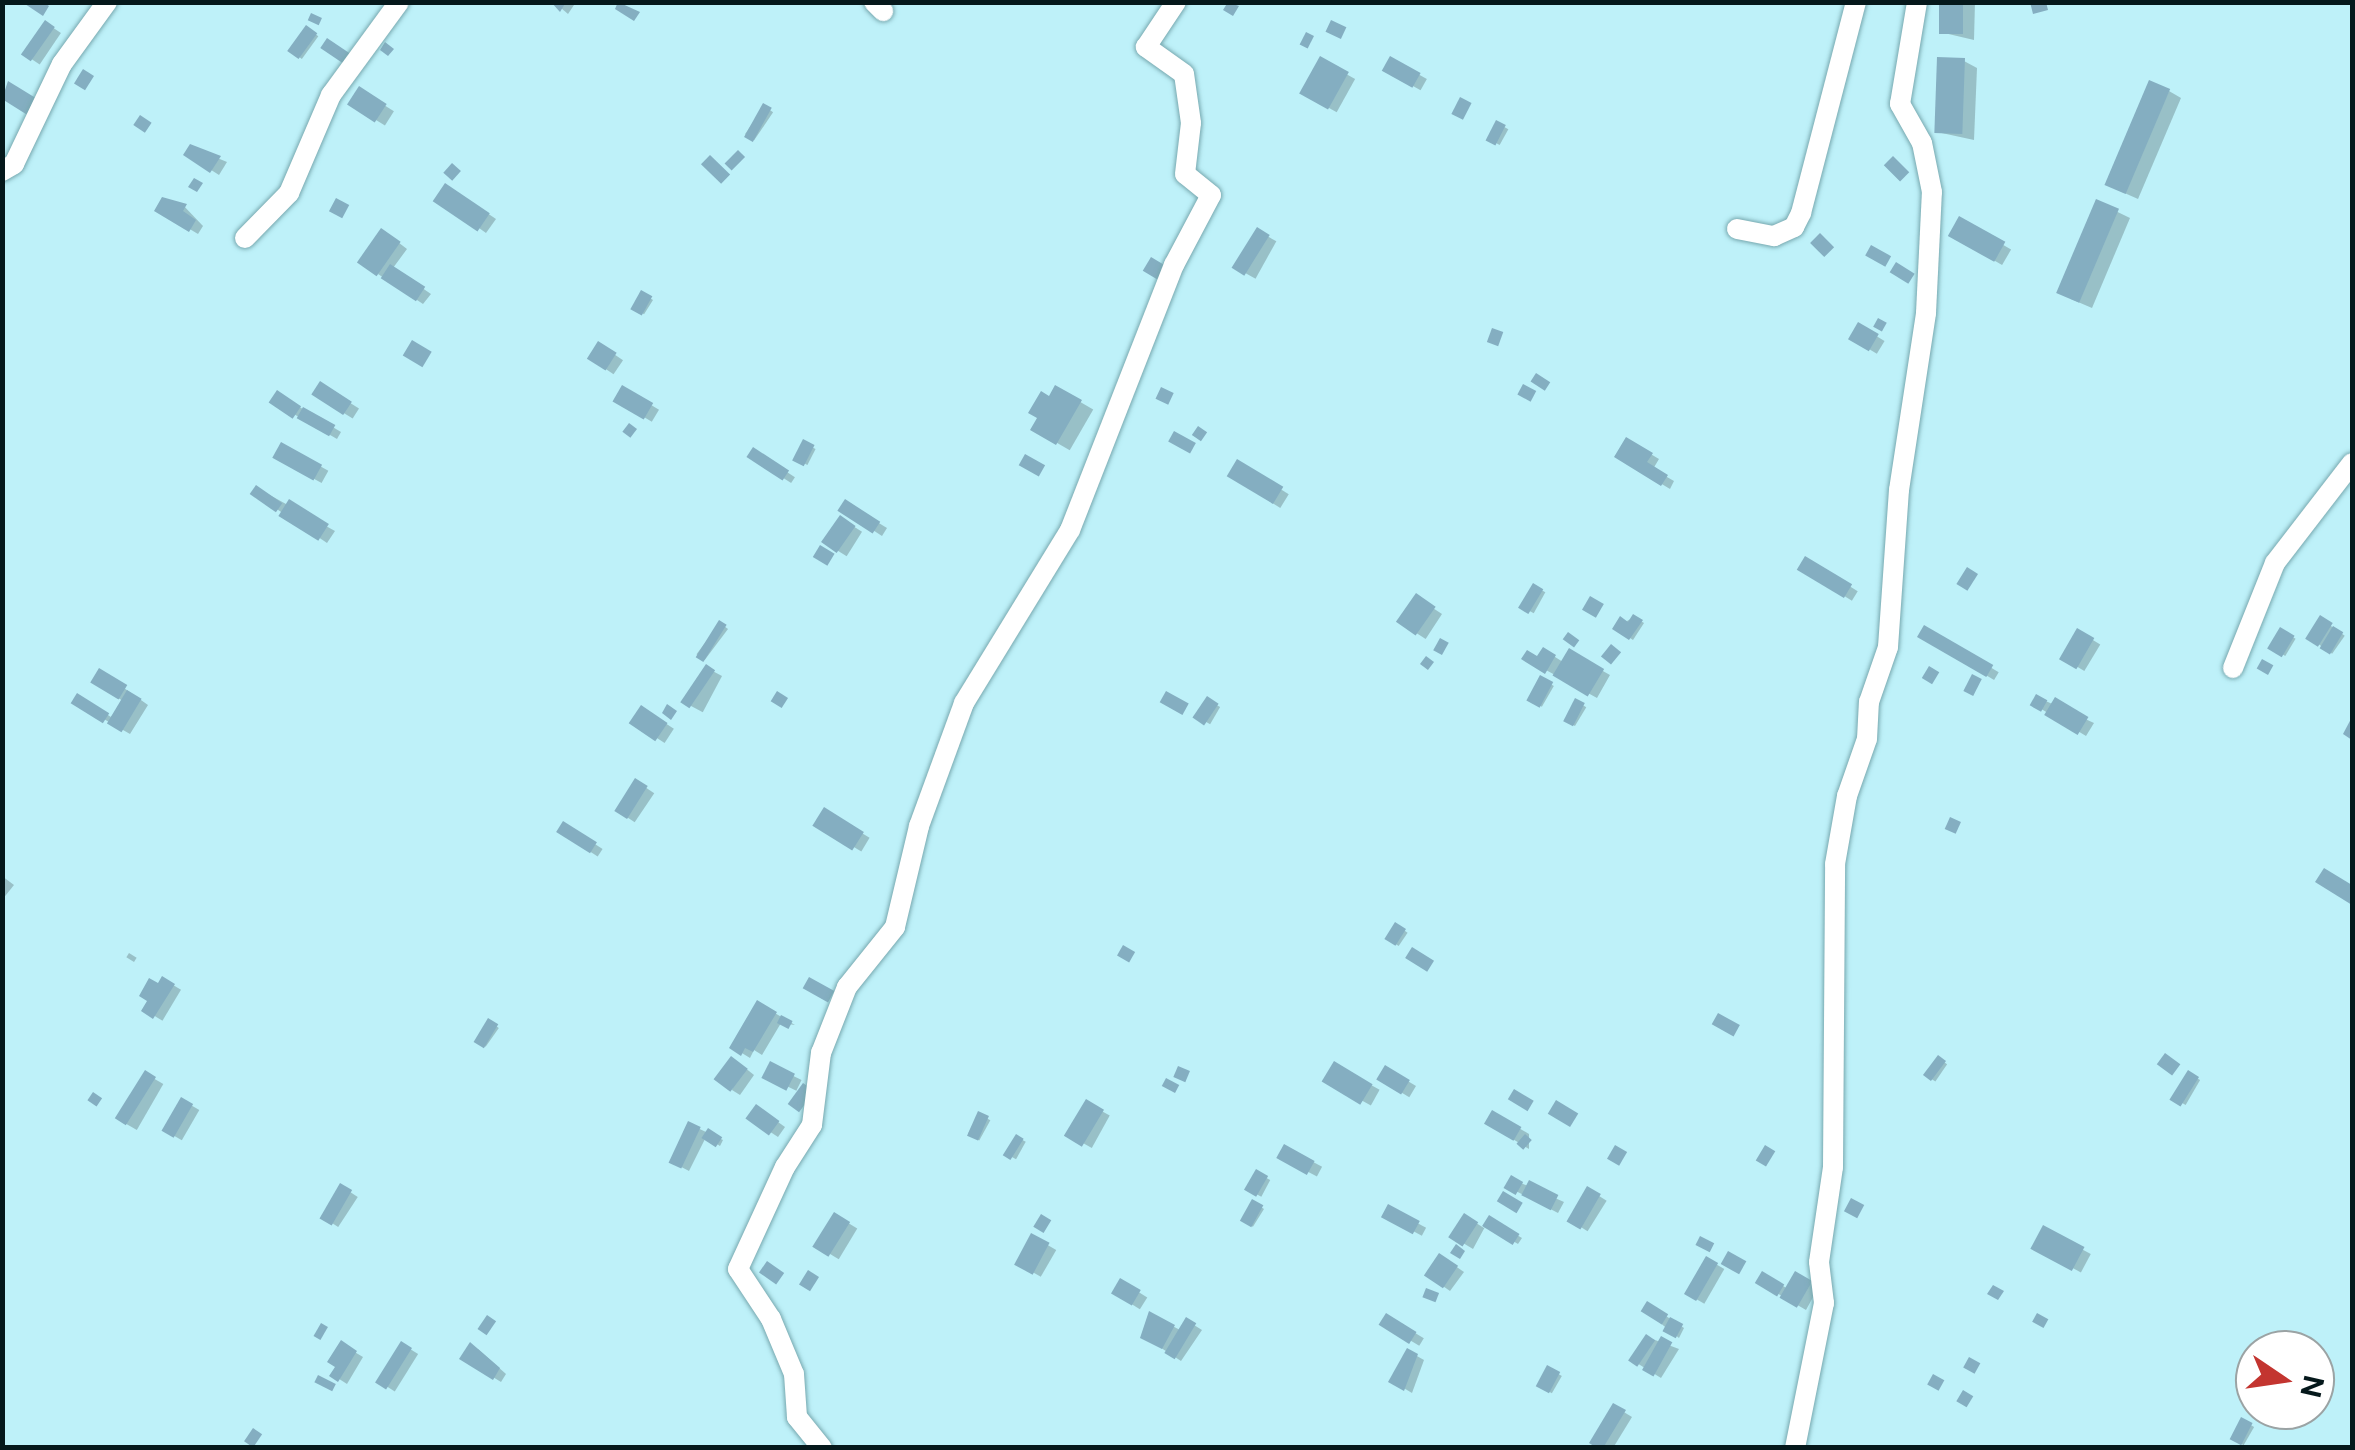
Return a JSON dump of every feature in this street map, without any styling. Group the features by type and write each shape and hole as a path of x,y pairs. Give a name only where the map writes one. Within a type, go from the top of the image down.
{"street":[{"path":"2,171 14,164 92,12 107,2"},
{"path":"244,238 290,193 331,95 399,2"},
{"path":"822,1448 798,1416 794,1374 771,1319 738,1269 784,1167 812,1126 822,1053 847,988 896,927 919,826 964,703 1070,530 1146,334 1211,195 1186,174 1191,123 1184,74 1146,46 1176,2"},
{"path":"1737,230 1774,236 1794,227 1856,2"},
{"path":"1795,1448 1824,1303 1819,1262 1833,1167 1835,864 1847,796 1868,739 1869,702 1888,647 1899,490 1926,314 1932,192 1922,143 1900,104 1916,2"},
{"path":"2233,668 2275,563 2352,462"}],"building":[{"path":"22,2 43,2 49,6 43,16"},
{"path":"551,2 566,2 560,12"},
{"path":"618,2 640,12 634,21 615,9"},
{"path":"1228,2 1239,6 1233,16 1223,10"},
{"path":"1939,2 1963,2 1963,34 1939,34"},
{"path":"2030,2 2046,2 2048,10 2033,14"},
{"path":"311,13 322,18 319,25 308,20"},
{"path":"45,20 55,27 31,61 21,54"},
{"path":"1331,20 1346,27 1341,39 1326,32"},
{"path":"306,25 317,33 299,59 287,51"},
{"path":"1306,32 1314,36 1308,49 1300,44"},
{"path":"327,38 355,57 348,67 320,48"},
{"path":"385,42 394,49 388,56 380,50"},
{"path":"1320,56 1349,72 1328,110 1299,94"},
{"path":"1390,56 1421,73 1412,88 1382,71"},
{"path":"1937,57 1965,58 1962,134 1934,133"},
{"path":"83,69 94,76 85,90 74,83"},
{"path":"2149,80 2170,89 2126,194 2104,185"},
{"path":"8,81 39,100 29,116 2,99"},
{"path":"359,86 387,104 375,122 347,104"},
{"path":"1460,97 1472,103 1463,120 1451,114"},
{"path":"763,103 772,108 753,142 744,137"},
{"path":"140,115 152,123 145,133 133,125"},
{"path":"1496,120 1506,125 1495,145 1486,140"},
{"path":"190,144 221,156 210,173 183,155"},
{"path":"738,150 745,157 732,171 725,163"},
{"path":"710,155 730,174 721,184 701,164"},
{"path":"1893,156 1909,172 1900,181 1884,165"},
{"path":"452,163 461,171 452,181 443,173"},
{"path":"194,178 203,183 197,192 188,187"},
{"path":"445,183 490,213 477,231 433,201"},
{"path":"162,197 187,204 183,211 196,220 189,232 154,211"},
{"path":"336,198 349,205 342,218 329,211"},
{"path":"2096,199 2119,209 2079,303 2056,293"},
{"path":"1959,216 2005,242 1994,262 1948,236"},
{"path":"1257,227 1270,235 1244,276 1232,268"},
{"path":"381,228 401,242 377,276 357,262"},
{"path":"1820,233 1834,247 1824,257 1810,243"},
{"path":"1871,245 1891,256 1885,267 1865,255"},
{"path":"1151,257 1166,266 1157,279 1143,271"},
{"path":"1896,262 1915,274 1908,284 1890,272"},
{"path":"390,264 425,287 416,301 381,278"},
{"path":"641,290 652,296 642,316 630,309"},
{"path":"1878,318 1887,323 1882,332 1873,327"},
{"path":"1858,322 1879,334 1869,351 1848,339"},
{"path":"1492,328 1503,332 1498,346 1487,342"},
{"path":"412,340 432,352 422,367 403,355"},
{"path":"598,341 617,353 606,370 587,359"},
{"path":"1536,373 1550,382 1545,391 1531,381"},
{"path":"320,381 352,402 343,415 311,394"},
{"path":"1523,384 1536,391 1531,402 1517,395"},
{"path":"622,385 653,403 644,419 612,401"},
{"path":"1055,385 1082,400 1056,445 1030,430 1037,418 1028,413 1041,391 1049,396"},
{"path":"1161,387 1174,393 1168,405 1156,399"},
{"path":"277,390 301,406 293,419 269,402"},
{"path":"303,407 335,425 329,436 297,418"},
{"path":"629,423 637,429 630,438 622,432"},
{"path":"1198,426 1207,432 1201,441 1192,435"},
{"path":"1174,431 1196,443 1190,454 1168,441"},
{"path":"1626,437 1653,453 1647,462 1668,475 1661,486 1614,457"},
{"path":"803,439 815,445 804,466 792,460"},
{"path":"281,442 322,465 313,481 272,458"},
{"path":"753,447 789,470 783,480 746,457"},
{"path":"1025,454 1045,465 1039,477 1019,465"},
{"path":"1237,459 1283,487 1273,504 1227,476"},
{"path":"256,485 282,503 276,512 250,494"},
{"path":"289,499 329,524 318,541 278,516"},
{"path":"845,499 880,522 873,534 837,511"},
{"path":"840,515 856,526 837,553 821,542"},
{"path":"820,545 835,554 827,566 813,557"},
{"path":"1805,556 1852,584 1844,598 1797,570"},
{"path":"1967,567 1978,574 1967,591 1956,584"},
{"path":"1533,583 1543,589 1528,614 1518,608"},
{"path":"1416,593 1436,607 1416,635 1396,622"},
{"path":"1590,596 1604,604 1596,618 1582,610"},
{"path":"1633,614 1643,620 1629,640 1612,629 1620,616 1628,622"},
{"path":"2320,615 2333,623 2318,647 2305,639"},
{"path":"719,620 727,625 703,662 696,657"},
{"path":"1924,625 1993,665 1986,677 1917,637"},
{"path":"2333,626 2343,632 2330,654 2320,648"},
{"path":"2280,627 2295,636 2282,657 2267,648"},
{"path":"2077,628 2094,638 2076,669 2059,659"},
{"path":"1568,632 1579,640 1574,648 1563,639"},
{"path":"1440,638 1449,643 1442,655 1433,650"},
{"path":"1611,644 1621,652 1611,665 1601,656"},
{"path":"1543,647 1556,655 1545,674 1521,659 1527,650 1537,656"},
{"path":"1569,648 1604,669 1588,697 1553,675"},
{"path":"1426,656 1434,662 1428,670 1420,664"},
{"path":"2262,659 2273,665 2268,675 2257,669"},
{"path":"706,664 715,670 689,708 680,702"},
{"path":"1929,666 1939,672 1932,684 1922,678"},
{"path":"99,668 127,685 119,700 90,683"},
{"path":"1972,674 1982,679 1973,696 1963,691"},
{"path":"1540,675 1553,682 1540,708 1526,701"},
{"path":"127,690 142,699 121,732 107,723"},
{"path":"777,691 788,698 782,708 771,701"},
{"path":"1166,691 1189,704 1182,715 1160,702"},
{"path":"77,693 109,713 103,723 71,703"},
{"path":"2036,694 2047,700 2041,712 2030,705"},
{"path":"1207,696 1219,704 1204,725 1192,718"},
{"path":"2055,697 2088,717 2078,735 2044,715"},
{"path":"1575,698 1585,703 1573,726 1563,721"},
{"path":"667,704 677,711 671,720 662,713"},
{"path":"641,705 668,723 655,741 629,723"},
{"path":"2352,717 2352,740 2343,734"},
{"path":"635,778 648,786 627,819 614,811"},
{"path":"824,807 864,832 852,851 812,826"},
{"path":"1950,817 1961,822 1956,834 1945,829"},
{"path":"563,821 597,842 590,853 556,832"},
{"path":"2324,868 2352,885 2352,905 2315,882"},
{"path":"1395,922 1406,929 1395,946 1384,939"},
{"path":"1123,945 1135,952 1129,962 1117,955"},
{"path":"1412,947 1434,961 1427,972 1405,958"},
{"path":"162,976 175,984 153,1019 141,1011 147,1001 139,996 149,978 158,983"},
{"path":"809,977 834,991 828,1002 803,988"},
{"path":"757,1000 777,1012 753,1052 745,1048 741,1056 729,1048"},
{"path":"1718,1013 1740,1025 1734,1036 1712,1024"},
{"path":"781,1015 793,1021 788,1029 777,1023"},
{"path":"488,1018 498,1024 484,1048 474,1042"},
{"path":"2165,1053 2180,1064 2172,1075 2157,1064"},
{"path":"1938,1055 1946,1061 1931,1081 1923,1075"},
{"path":"731,1056 748,1069 730,1092 714,1079"},
{"path":"770,1061 795,1074 786,1091 761,1078"},
{"path":"1334,1061 1373,1084 1360,1105 1322,1082"},
{"path":"1385,1065 1410,1080 1401,1095 1376,1080"},
{"path":"1178,1066 1190,1071 1185,1082 1173,1077"},
{"path":"145,1070 156,1077 126,1125 115,1118"},
{"path":"2188,1070 2199,1077 2180,1107 2169,1100"},
{"path":"1166,1078 1179,1085 1175,1093 1162,1086"},
{"path":"803,1083 814,1091 799,1112 788,1104"},
{"path":"1514,1089 1534,1101 1528,1111 1508,1099"},
{"path":"93,1092 102,1098 97,1106 87,1100"},
{"path":"181,1097 193,1104 174,1138 162,1131"},
{"path":"1086,1099 1104,1110 1082,1147 1064,1136"},
{"path":"1556,1100 1578,1113 1570,1127 1548,1114"},
{"path":"756,1104 779,1121 769,1136 745,1119"},
{"path":"1492,1110 1521,1127 1513,1141 1484,1124"},
{"path":"978,1111 989,1116 978,1141 967,1136"},
{"path":"688,1121 701,1127 681,1169 669,1163"},
{"path":"708,1128 722,1137 716,1147 701,1138"},
{"path":"1016,1134 1024,1139 1010,1160 1003,1155"},
{"path":"1525,1134 1532,1140 1523,1150 1516,1144"},
{"path":"1284,1144 1315,1161 1307,1175 1276,1158"},
{"path":"1615,1145 1627,1152 1619,1166 1607,1159"},
{"path":"1765,1145 1775,1151 1766,1167 1756,1160"},
{"path":"1256,1169 1268,1176 1256,1197 1244,1190"},
{"path":"1511,1175 1523,1182 1516,1195 1504,1188"},
{"path":"1529,1180 1558,1195 1551,1210 1521,1195"},
{"path":"340,1183 352,1190 332,1226 320,1219"},
{"path":"1587,1186 1601,1194 1580,1230 1566,1222"},
{"path":"1503,1191 1523,1203 1517,1213 1497,1201"},
{"path":"1851,1198 1864,1205 1857,1218 1844,1211"},
{"path":"1252,1199 1263,1205 1251,1227 1240,1221"},
{"path":"1388,1204 1420,1221 1413,1234 1381,1217"},
{"path":"834,1212 850,1222 828,1257 812,1247"},
{"path":"1464,1213 1478,1222 1462,1247 1448,1237"},
{"path":"1041,1214 1051,1220 1044,1233 1033,1227"},
{"path":"1489,1215 1520,1234 1513,1245 1482,1226"},
{"path":"2043,1225 2084,1247 2072,1271 2030,1249"},
{"path":"1031,1233 1050,1243 1033,1275 1014,1265"},
{"path":"1700,1236 1714,1243 1710,1252 1695,1245"},
{"path":"1456,1244 1465,1251 1460,1259 1450,1253"},
{"path":"1728,1251 1746,1261 1739,1274 1721,1264"},
{"path":"1439,1253 1458,1266 1443,1288 1424,1275"},
{"path":"1706,1256 1718,1263 1696,1301 1684,1294"},
{"path":"767,1261 784,1273 776,1285 759,1272"},
{"path":"808,1270 819,1277 810,1291 799,1284"},
{"path":"1762,1271 1784,1284 1777,1296 1755,1283"},
{"path":"1795,1271 1812,1281 1797,1308 1780,1298"},
{"path":"1120,1278 1141,1290 1132,1306 1111,1294"},
{"path":"1993,1285 2004,1291 1998,1300 1987,1294"},
{"path":"1426,1288 1439,1293 1435,1302 1422,1297"},
{"path":"1647,1301 1668,1314 1662,1324 1641,1311"},
{"path":"1149,1311 1175,1325 1162,1349 1140,1338"},
{"path":"1386,1313 1417,1332 1409,1344 1379,1325"},
{"path":"2037,1313 2048,1319 2044,1328 2032,1322"},
{"path":"487,1315 496,1321 487,1335 477,1329"},
{"path":"1186,1317 1196,1323 1175,1359 1164,1353"},
{"path":"1670,1317 1683,1324 1676,1338 1662,1331"},
{"path":"321,1323 328,1327 320,1340 313,1336"},
{"path":"1646,1334 1655,1340 1637,1367 1628,1361"},
{"path":"1661,1336 1672,1342 1653,1376 1642,1370"},
{"path":"341,1340 357,1351 338,1382 329,1376 335,1367 327,1362"},
{"path":"401,1341 412,1348 386,1389 375,1383"},
{"path":"470,1342 500,1368 493,1380 459,1359"},
{"path":"1407,1348 1418,1354 1404,1391 1388,1382"},
{"path":"1969,1357 1980,1363 1975,1374 1963,1367"},
{"path":"1547,1365 1560,1372 1549,1393 1536,1386"},
{"path":"1933,1374 1944,1380 1939,1391 1927,1384"},
{"path":"318,1375 336,1384 332,1391 314,1382"},
{"path":"1963,1390 1973,1396 1967,1407 1956,1401"},
{"path":"1613,1403 1626,1410 1603,1448 1597,1448 1589,1443"},
{"path":"253,1428 262,1434 253,1447 244,1441"},
{"path":"2235,1429 2249,1430 2241,1445 2230,1439"}]}
